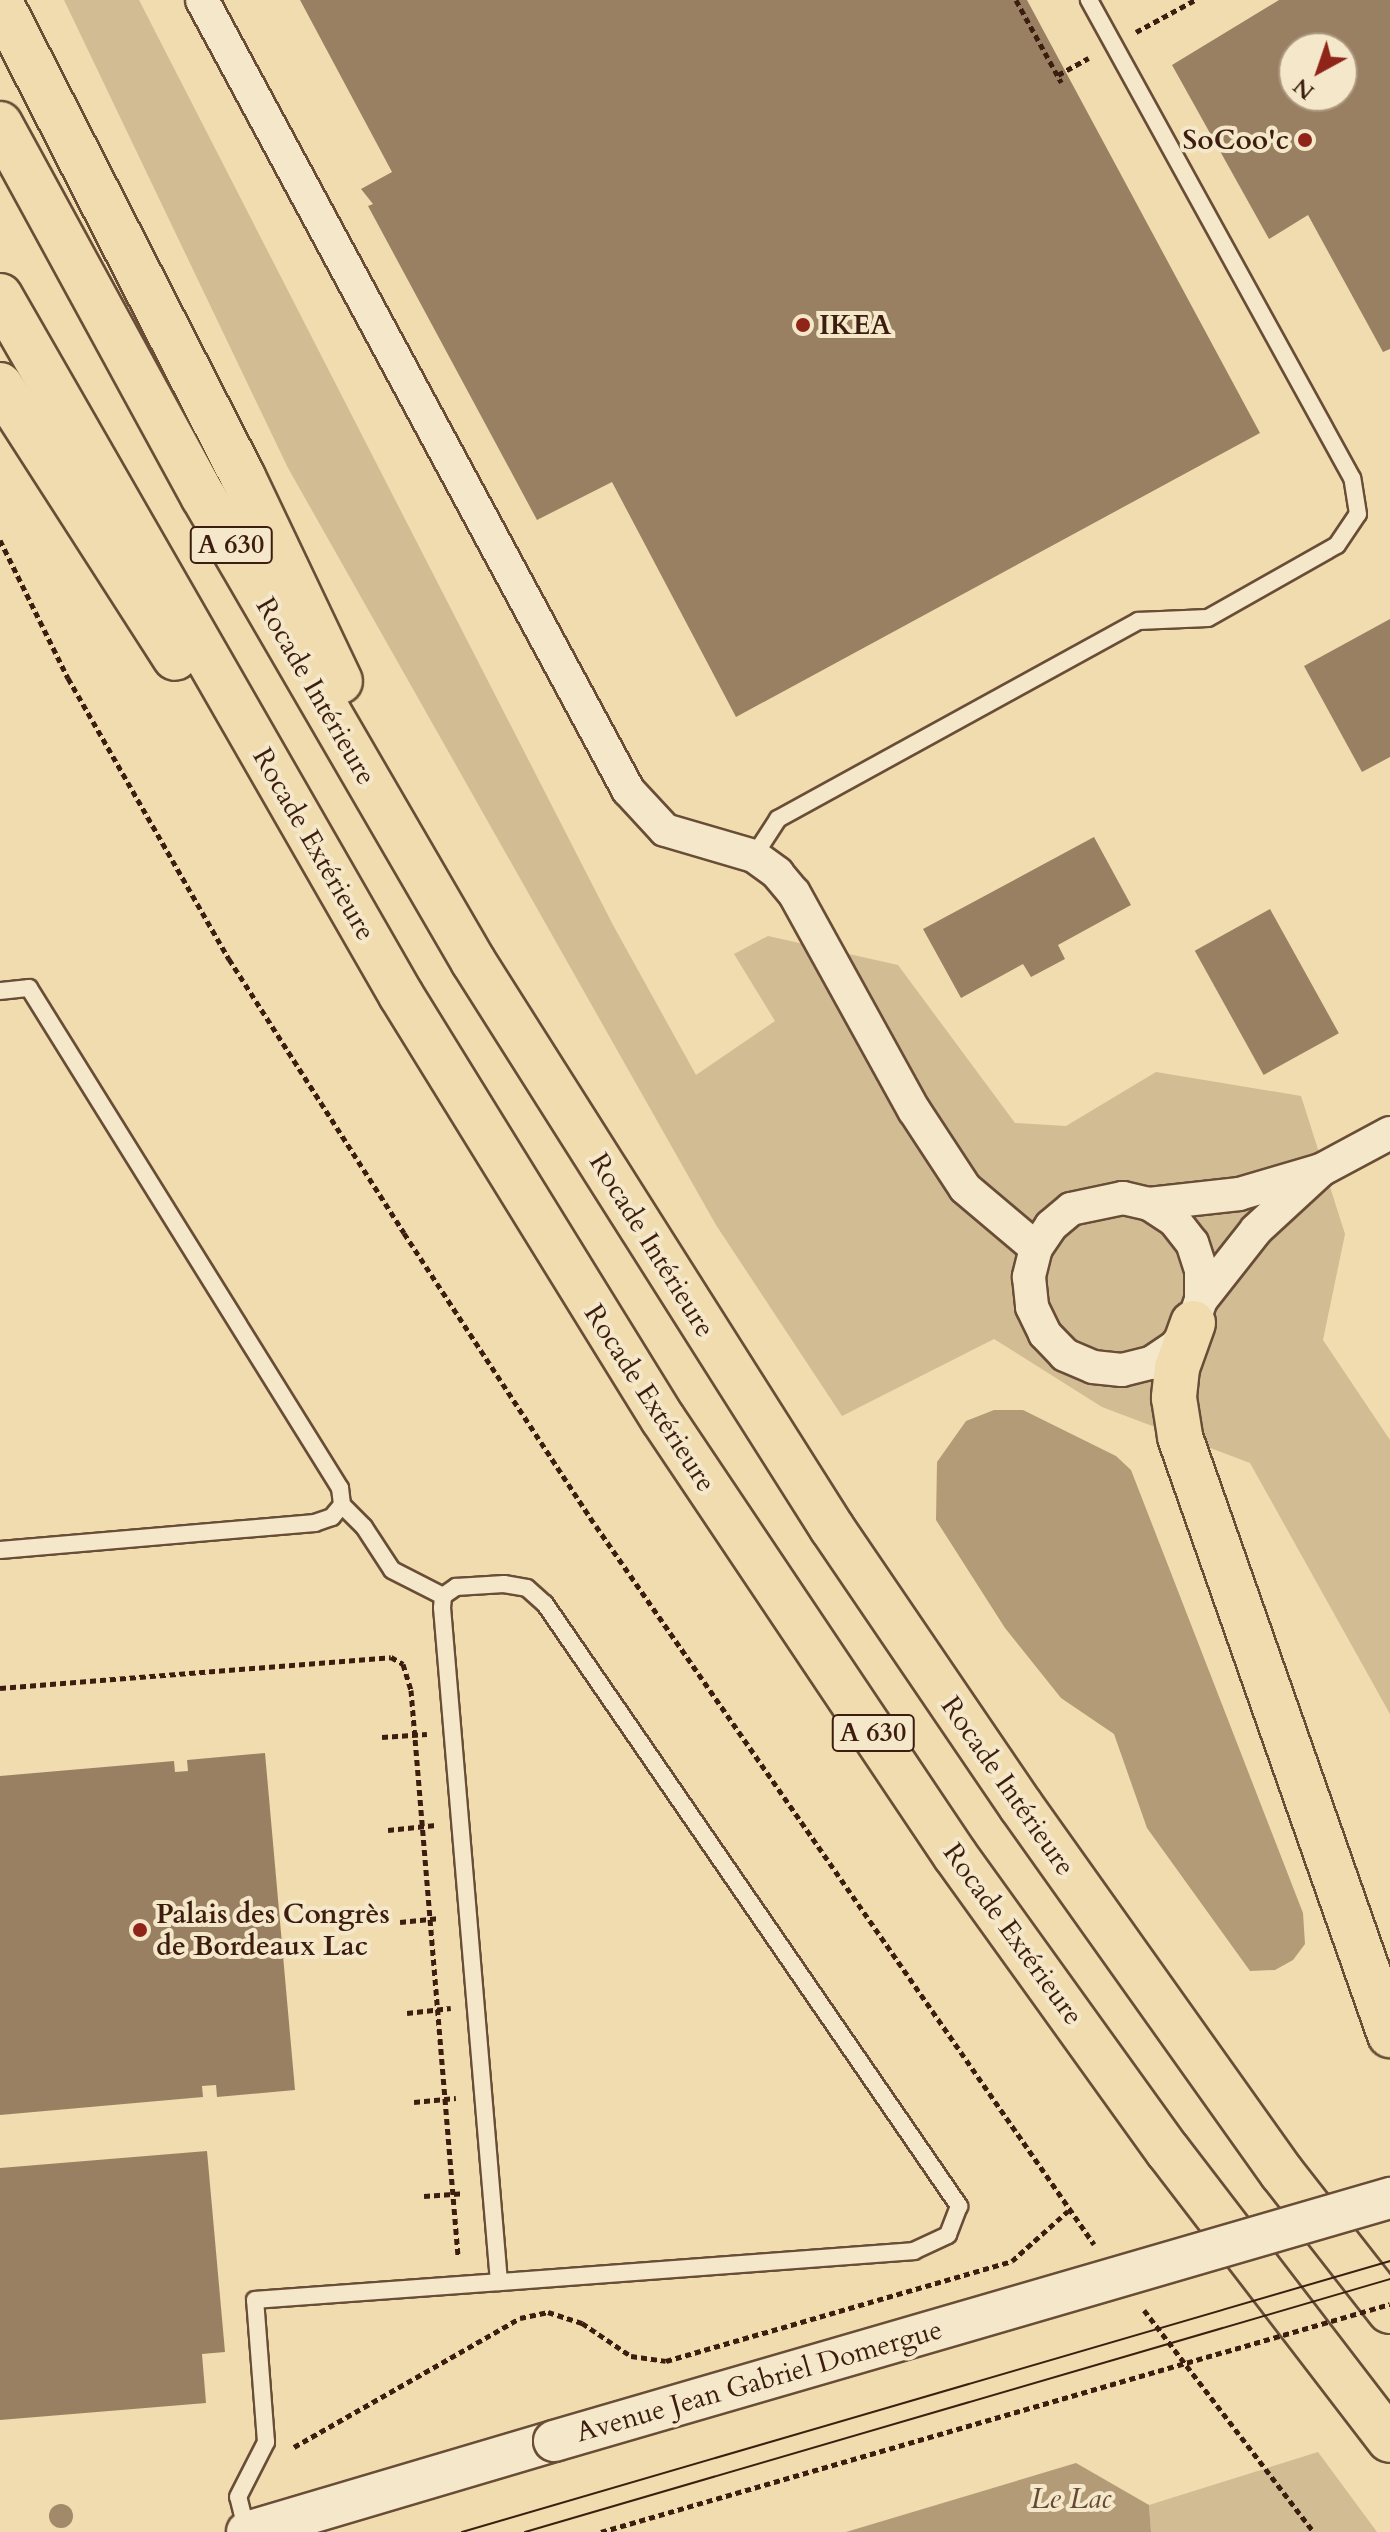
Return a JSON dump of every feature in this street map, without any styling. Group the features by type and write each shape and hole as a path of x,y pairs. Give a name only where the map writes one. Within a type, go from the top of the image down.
{"highway":[{"path":"7,0 30,56"},
{"path":"0,2 243,477 473,961"},
{"name":"Rocade Intérieure","path":"0,124 203,496 473,961 832,1528 985,1754 1282,2173 1390,2311"},
{"name":"Rocade Extérieure","path":"0,296 401,995 655,1407 955,1855 1168,2151 1390,2440"},
{"path":"0,385 101,548 401,995"},
{"path":"1197,1311 1177,1368 1174,1398 1180,1437 1390,2035"}],"street":[{"path":"202,0 628,790 665,830 754,856 794,893 914,1110 965,1188 1036,1248"},
{"path":"1321,1170 1256,1230 1197,1311 1176,1346 1151,1363 1122,1370 1093,1367 1065,1355 1045,1334 1032,1307 1029,1277 1036,1248 1051,1226 1084,1204 1123,1198 1149,1204 1239,1194 1321,1170 1390,1133"},
{"path":"1149,1204 1174,1220 1192,1243 1201,1270 1197,1311"},
{"name":"Avenue Jean Gabriel Domergue","path":"244,2520 554,2441 1390,2198"}],"lane":[{"path":"754,856 778,819 1138,621 1208,618 1337,545 1358,514 1352,478 1089,0"},
{"path":"0,991 29,988 340,1488 342,1505 364,1527 392,1570 443,1596"},
{"path":"0,1550 315,1523 332,1517 342,1505"},
{"path":"244,2520 266,2442 255,2300 914,2251 948,2235 959,2206 545,1604 527,1588 504,1584 456,1587 443,1596"},
{"path":"443,1596 499,2282"}],"path":[{"path":"1016,0 1061,82"},
{"path":"0,540 68,678 229,959 404,1233 596,1526 1068,2211 1097,2248"},
{"path":"0,1688 391,1657 403,1664 411,1690 460,2285"},
{"path":"382,1737 452,1732"},
{"path":"388,1830 460,1823"},
{"path":"400,1922 469,1915"},
{"path":"407,2013 476,2006"},
{"path":"414,2102 485,2095"},
{"path":"424,2196 492,2191"},
{"path":"244,2520 304,2439 520,2318 548,2312 582,2323 631,2356 666,2361 1012,2261 1068,2211"},
{"path":"1134,2297 1314,2532"},
{"path":"601,2532 1390,2304"}],"shaded area":[{"path":"64,0 139,0 613,925 696,1075 775,1021 734,954 768,936 898,965 1015,1123 1066,1126 1156,1072 1301,1096 1345,1234 1323,1340 1390,1440 1390,1714 1250,1463 1102,1407 994,1339 842,1416 716,1225 288,468"},
{"path":"1318,2452 1377,2532 1151,2532 1149,2505"}],"water":[{"path":"994,1410 1023,1410 1116,1456 1131,1470 1303,1913 1305,1944 1293,1960 1275,1970 1250,1971 1147,1828 1114,1734 1061,1698 1005,1628 936,1520 937,1462 966,1421"},
{"name":"Le Lac","path":"1076,2463 1149,2505 1151,2532 846,2532"}],"building":[{"name":"IKEA","path":"300,0 1027,0 1260,433 736,717 612,482 537,520 368,206 373,204 361,189 392,172"},
{"path":"1279,0 1390,0 1390,349 1383,352 1308,215 1269,239 1172,65"},
{"path":"1390,619 1390,757 1362,772 1304,666"},
{"path":"1094,837 1131,905 1058,945 1065,959 1031,977 1023,964 961,998 923,929"},
{"path":"1270,909 1339,1033 1264,1075 1195,951"},
{"name":"Palais des Congrès de Bordeaux Lac","path":"265,1753 295,2090 217,2097 216,2085 202,2086 203,2097 0,2115 0,1776 174,1761 175,1772 188,1771 187,1760"},
{"path":"207,2151 225,2352 202,2354 206,2403 0,2420 0,2168"}],"tram line":[{"path":"462,2532 1390,2261"},
{"path":"525,2532 1390,2279"}],"place":[{"name":"SoCoo'c","path":"1305,140"},
{"name":"IKEA","path":"803,325"},
{"name":"Palais des Congrès de Bordeaux Lac","path":"140,1930"}]}
